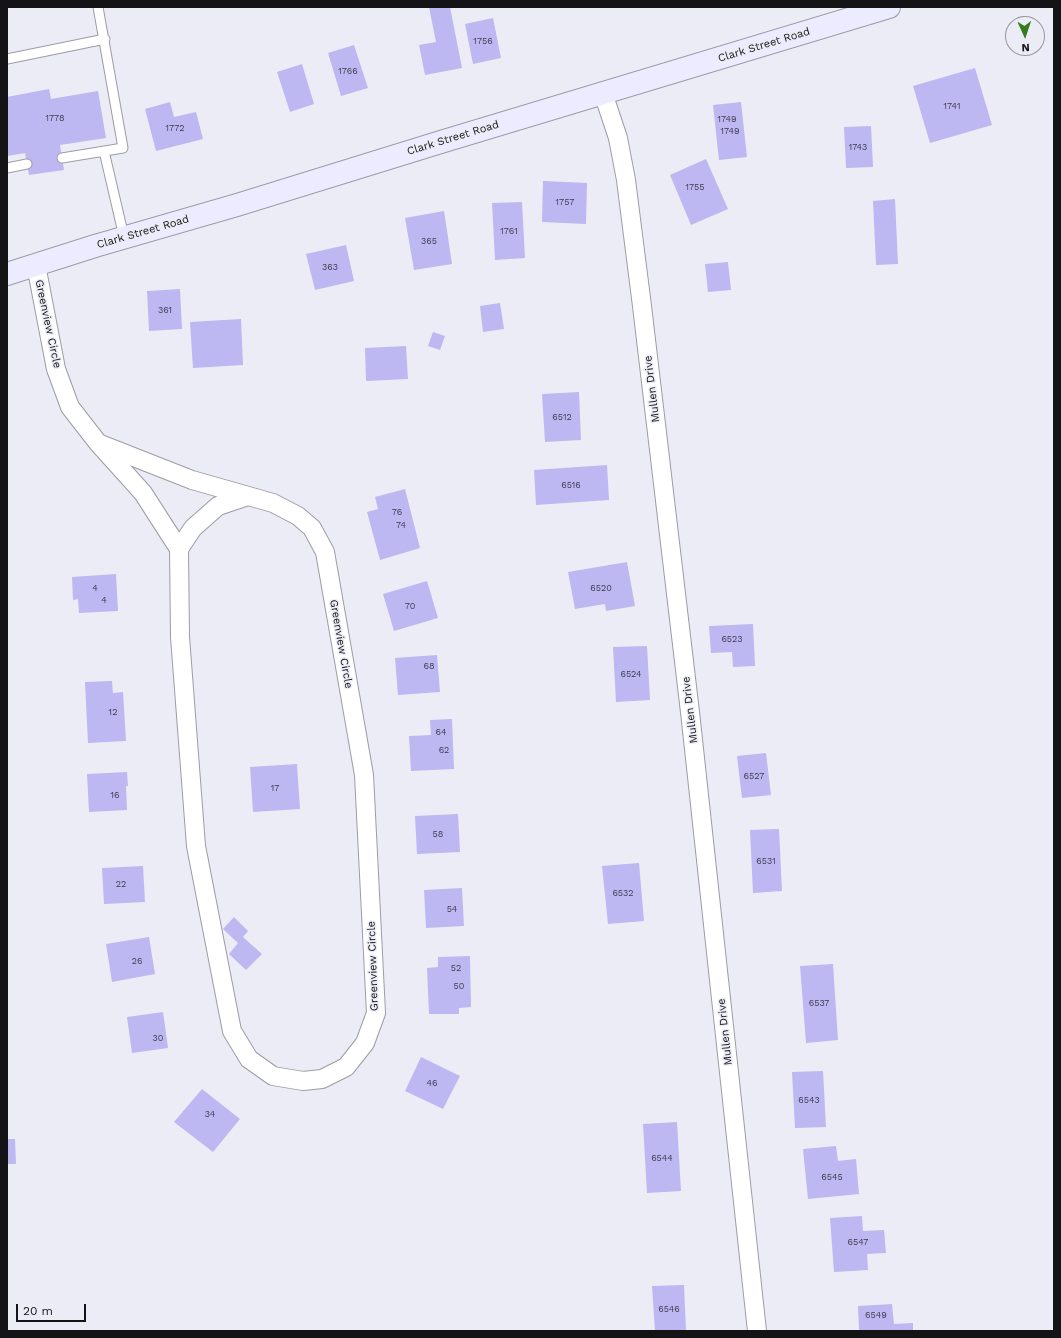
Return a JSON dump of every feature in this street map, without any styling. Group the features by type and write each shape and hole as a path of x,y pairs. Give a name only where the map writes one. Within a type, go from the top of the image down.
{"street":[{"name":"Clark Street Road","path":"20,270 124,237 237,205 367,164 889,7"},
{"name":"Mullen Drive","path":"603,93 618,138 629,204 690,712 757,1331"},
{"name":"Greenview Circle","path":"20,270 70,407 98,443 143,493 179,549 180,637 196,846 232,1031 249,1060 273,1076 303,1082 322,1078 346,1067 365,1043 376,1013 364,776 325,552 312,528 298,516 273,503 192,480 98,443"},
{"path":"179,549 193,528 218,506 248,496"}],"lane":[{"path":"62,158 123,148 105,39 98,7"},
{"path":"7,59 105,39"},
{"path":"104,151 124,237"},
{"path":"7,168 27,164"}],"building":[{"path":"429,7 450,7 462,68 425,75 419,45 436,42"},
{"path":"493,18 501,58 473,64 465,24"},
{"path":"354,45 368,88 341,96 328,53"},
{"path":"302,64 314,104 290,112 277,72"},
{"path":"975,68 992,125 930,143 913,86"},
{"path":"49,89 51,99 98,91 106,138 60,145 64,170 29,175 25,153 7,156 7,97"},
{"path":"170,102 174,117 196,112 203,139 156,151 145,109"},
{"path":"741,102 747,157 719,160 713,105"},
{"path":"871,126 873,167 846,168 844,127"},
{"path":"706,159 728,209 691,225 670,175"},
{"path":"543,181 587,183 586,224 542,222"},
{"path":"895,199 898,264 876,265 873,201"},
{"path":"522,202 525,258 495,260 492,203"},
{"path":"444,211 452,264 414,270 405,218"},
{"path":"346,245 354,281 315,290 306,254"},
{"path":"728,262 731,290 708,292 705,264"},
{"path":"180,289 182,329 149,331 147,291"},
{"path":"500,303 504,329 483,332 480,306"},
{"path":"241,319 243,365 193,368 190,322"},
{"path":"433,332 445,336 440,350 428,346"},
{"path":"406,346 408,379 366,381 365,348"},
{"path":"579,392 581,440 545,442 542,394"},
{"path":"607,465 609,500 536,505 534,470"},
{"path":"405,489 420,548 380,560 367,512 378,509 375,497"},
{"path":"627,562 635,606 606,611 605,604 575,609 568,572"},
{"path":"116,574 118,611 79,613 78,599 73,600 72,577"},
{"path":"427,581 438,618 394,631 383,594"},
{"path":"753,624 755,666 733,667 732,652 711,653 709,626"},
{"path":"647,646 650,700 616,702 613,647"},
{"path":"437,655 440,692 398,695 395,658"},
{"path":"112,681 113,693 123,692 126,741 88,743 85,682"},
{"path":"452,719 454,769 411,771 409,736 431,735 430,720"},
{"path":"766,753 771,795 742,798 737,756"},
{"path":"297,764 300,809 253,812 250,767"},
{"path":"127,772 127,810 89,812 87,774"},
{"path":"458,814 460,852 417,854 415,816"},
{"path":"779,829 782,891 753,893 750,830"},
{"path":"639,863 644,921 608,924 602,866"},
{"path":"143,866 145,902 104,904 102,868"},
{"path":"462,888 464,926 426,928 424,890"},
{"path":"234,917 248,931 243,937 262,954 246,970 229,954 238,943 223,929"},
{"path":"149,937 155,974 112,982 106,944"},
{"path":"470,956 471,1007 459,1008 459,1014 429,1014 427,968 438,967 438,957"},
{"path":"833,964 838,1040 806,1043 800,966"},
{"path":"163,1012 168,1048 132,1053 127,1017"},
{"path":"421,1057 460,1076 443,1109 405,1091"},
{"path":"823,1071 826,1127 795,1128 792,1072"},
{"path":"202,1089 240,1119 213,1152 174,1122"},
{"path":"677,1122 681,1191 647,1193 643,1124"},
{"path":"7,1139 15,1139 16,1164 7,1164"},
{"path":"836,1146 838,1161 856,1159 859,1194 808,1199 803,1149"},
{"path":"862,1216 863,1231 884,1230 886,1253 867,1254 868,1270 834,1272 830,1218"},
{"path":"684,1285 686,1331 655,1331 652,1286"},
{"path":"892,1304 894,1324 913,1323 913,1331 859,1331 858,1306"}]}
